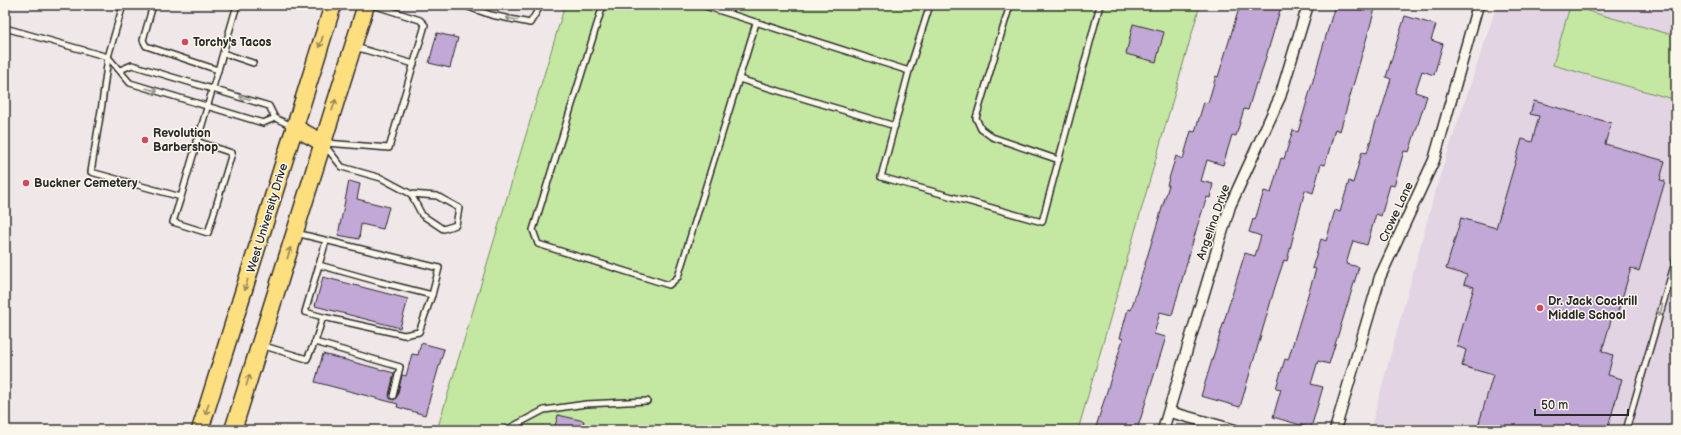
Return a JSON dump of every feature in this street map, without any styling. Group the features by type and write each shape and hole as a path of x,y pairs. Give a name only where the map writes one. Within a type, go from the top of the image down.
{"highway":[{"name":"West University Drive","path":"200,430 333,5"},
{"path":"233,430 366,5"},
{"path":"294,127 323,142"}],"street":[{"name":"Angelina Drive","path":"1164,430 1230,206 1280,97 1308,5"},
{"name":"Crowe Lane","path":"1336,430 1380,277 1434,160 1478,5"},
{"path":"1170,412 1235,430"}],"lane":[{"path":"123,5 108,57 91,172 181,198"},
{"path":"153,5 143,40 146,46 218,70"},
{"path":"196,141 232,153 208,233 173,222 181,198 196,141 237,5"},
{"path":"323,142 372,148 389,148 425,25 420,20 373,5"},
{"path":"463,5 491,14 530,23 541,5"},
{"path":"603,5 533,230 538,244 669,284 678,277 756,23"},
{"path":"702,5 909,71"},
{"path":"930,5 909,71 881,176 1042,222 1100,5"},
{"path":"1010,5 976,118 981,129 992,137 1059,160"},
{"path":"5,28 108,57 130,83 263,123 274,118"},
{"path":"353,46 414,64"},
{"path":"222,53 253,63"},
{"path":"120,70 132,65 269,106 274,118 294,127"},
{"path":"739,79 894,126"},
{"path":"323,142 342,167 381,178 410,194 438,196 459,208 456,225 443,229 422,215 410,194"},
{"path":"295,233 439,268 432,295 419,332 404,335 305,312 326,241"},
{"path":"1626,430 1676,259"},
{"path":"319,265 432,295"},
{"path":"260,345 307,359 315,342 323,317"},
{"path":"315,342 400,367 393,396"},
{"path":"506,430 544,410 586,404 647,401"}],"shaded area":[{"name":"Dr. Jack Cockrill Middle School","path":"1497,5 1676,5 1676,430 1370,430 1437,185"}],"green space":[{"path":"565,5 1200,5 1078,430 437,430"},
{"path":"1570,6 1676,36 1676,100 1553,65"}],"building":[{"path":"1240,5 1275,5 1281,7 1258,84 1256,83 1248,110 1244,109 1236,136 1232,135 1223,165 1207,160 1201,181 1213,184 1210,198 1207,197 1197,227 1172,315 1160,312 1154,334 1166,337 1137,430 1095,430 1123,339 1120,338 1128,309 1131,310 1169,185 1167,185 1176,156 1183,159 1191,131 1195,132 1204,102 1208,103 1216,76 1218,77"},
{"path":"1335,5 1362,5 1375,9 1340,131 1335,129 1325,165 1321,164 1313,193 1305,190 1287,261 1284,260 1275,287 1240,407 1201,396 1245,253 1255,256 1261,236 1249,232 1253,219 1255,220 1264,191 1271,193 1281,158 1284,159 1293,130 1298,132"},
{"path":"1405,16 1436,25 1431,40 1443,44 1434,75 1422,71 1415,92 1427,96 1409,152 1404,151 1394,186 1390,185 1381,216 1376,214 1367,245 1353,241 1346,264 1359,267 1329,364 1318,361 1311,384 1323,387 1311,428 1273,417 1281,389 1276,388 1285,359 1288,360 1316,269 1312,268 1321,239 1326,241 1335,210 1340,212 1349,181 1353,183 1362,152 1367,153 1377,118 1379,118 1391,79 1386,77"},
{"path":"1133,24 1164,32 1156,62 1126,54"},
{"path":"437,33 458,38 450,68 429,63"},
{"path":"1534,101 1611,123 1605,144 1665,161 1660,180 1665,181 1639,271 1631,268 1616,318 1612,317 1602,351 1613,355 1608,375 1622,379 1607,430 1477,430 1493,375 1462,366 1466,350 1457,346 1474,287 1464,284 1467,275 1446,269 1461,218 1496,228 1522,139 1532,142 1539,116 1530,114"},
{"path":"349,181 360,184 357,199 389,207 383,229 361,224 359,239 338,235"},
{"path":"323,277 408,299 400,328 315,306"},
{"path":"421,343 444,349 425,415 397,407 398,404 315,382 323,354 394,373 389,395 391,399 394,400 397,397 402,375 406,376 412,354 418,355"},
{"path":"558,415 584,421 582,430 554,430"}],"place":[{"name":"Torchy's Tacos","path":"185,42"},
{"name":"Revolution Barbershop","path":"145,140"},
{"name":"Buckner Cemetery","path":"26,183"},
{"name":"Dr. Jack Cockrill Middle School","path":"1540,308"}]}
